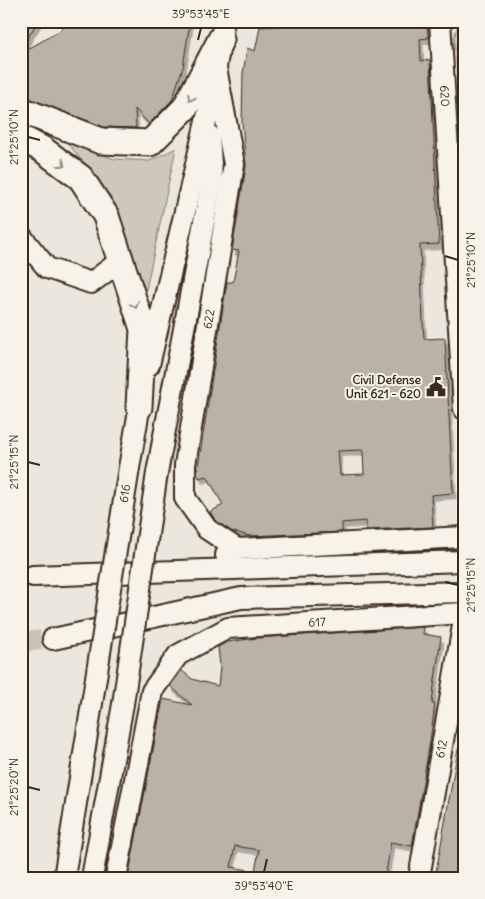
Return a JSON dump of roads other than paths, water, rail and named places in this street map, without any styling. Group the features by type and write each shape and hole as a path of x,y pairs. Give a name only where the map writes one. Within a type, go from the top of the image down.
{"main road":[{"path":"21,110 101,141 150,142 186,108 223,30"},
{"path":"21,138 42,149 81,178 106,216 143,329 139,408"}],"street":[{"name":"620","path":"440,21 464,409"},
{"name":"616","path":"64,878 139,408 208,112 223,30"},
{"name":"622","path":"216,68 234,164 185,466 185,498 207,529 237,549"},
{"name":"616","path":"92,878 123,704 157,473 212,179 208,112"},
{"path":"21,236 47,268 91,283 120,261"},
{"path":"198,570 237,549 464,537"},
{"path":"33,576 464,561"},
{"path":"53,639 241,598 464,592"},
{"name":"617","path":"116,878 152,691 178,655 228,628 464,613"},
{"name":"612","path":"419,878 464,620"}],"tunnel":[{"path":"21,642 53,639"}],"place":[{"name":"Civil Defense Unit 621 - 620","path":"436,387"}]}
